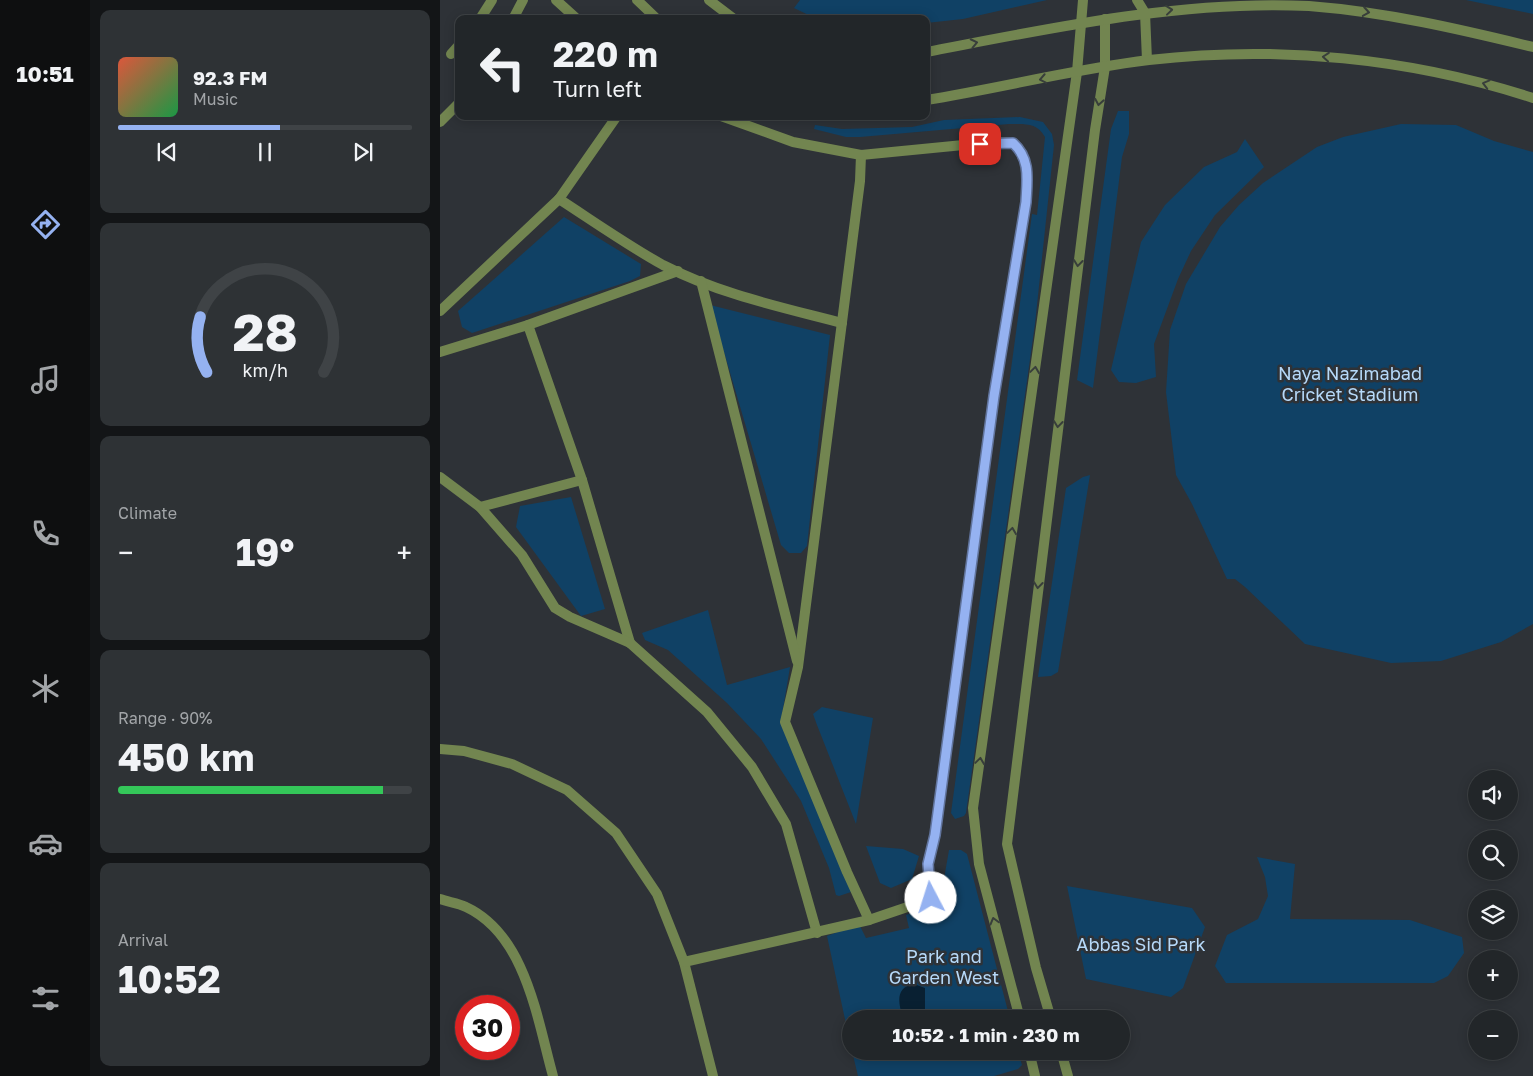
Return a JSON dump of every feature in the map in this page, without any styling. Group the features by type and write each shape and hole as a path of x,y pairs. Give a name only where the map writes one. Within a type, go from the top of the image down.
{"street":[{"path":"483,15 492,0"},
{"path":"515,15 523,0"},
{"path":"556,0 573,15"},
{"path":"637,0 653,15"},
{"path":"709,0 729,15"},
{"path":"1018,1010 979,864 974,836 973,808 1077,72 1083,0"},
{"path":"1138,0 1145,13 1147,60"},
{"path":"930,51 1082,22 1145,13 1218,7 1307,6 1342,9 1436,23 1533,46"},
{"path":"1048,1010 1036,968 1007,844 1093,140 1105,67 1106,18"},
{"path":"451,54 455,50"},
{"path":"930,99 1147,60 1236,53 1300,55 1372,62 1450,74 1533,98"},
{"path":"440,122 455,107"},
{"path":"440,311 559,200 614,120"},
{"path":"684,962 870,920 931,898 928,864 935,835 994,396 1026,202 1028,178 1026,162 1021,150 1013,143 994,142 861,156 792,142 732,120"},
{"path":"861,156 842,323 798,667 785,722 847,872 870,920"},
{"path":"559,200 663,265 701,282 742,297 842,323"},
{"path":"440,352 528,324 678,271"},
{"path":"701,282 798,667"},
{"path":"528,324 582,480 630,643"},
{"path":"440,477 480,507 522,555 555,608 570,617 630,643 707,712 752,766 786,824 818,933"},
{"path":"480,507 582,480"},
{"path":"440,749 464,751 512,764 567,790 616,833 657,894 684,962 713,1076"},
{"path":"440,900 466,907 500,932 524,972 554,1076"},
{"path":"1031,1060 1035,1076"},
{"path":"1064,1060 1068,1076"}],"green space":[{"path":"800,0 1047,0 963,19 930,23 930,15 809,15 794,8"},
{"path":"1466,0 1533,0 1533,14"},
{"path":"1118,111 1129,111 1129,134 1122,157 1093,388 1077,380 1111,129"},
{"path":"1020,117 1043,122 1052,134 1054,145 1035,324 966,813 964,816 955,819 951,813 1032,214 1037,215 1045,137 1034,126 1020,124 860,137 846,137 814,129 815,125 842,129 912,127 944,120"},
{"name":"Naya Nazimabad Cricket Stadium","path":"1401,124 1456,125 1494,141 1533,152 1533,624 1501,642 1441,661 1391,663 1305,644 1245,587 1235,579 1227,579 1192,504 1176,475 1166,392 1170,330 1186,284 1220,227 1239,205 1263,183 1317,147 1343,137"},
{"path":"1245,139 1264,167 1215,215 1191,251 1178,279 1154,344 1156,377 1136,383 1119,382 1111,370 1141,242 1165,205 1204,167 1237,152"},
{"path":"564,217 641,264 640,276 630,281 472,333 462,327 458,311"},
{"path":"710,305 830,335 807,546 801,553 789,553 781,545"},
{"path":"1090,475 1058,672 1051,676 1038,677 1066,488 1083,477"},
{"path":"571,497 605,609 581,616 516,527 520,506"},
{"path":"708,610 727,685 790,667 781,721 846,875 851,892 839,896 836,895 829,868 801,801 761,739 727,703 668,650 645,640 642,633"},
{"path":"822,707 873,718 856,824 813,714"},
{"path":"866,846 903,849 919,856 912,879 891,888 880,883"},
{"name":"Park and Garden West","path":"949,850 961,850 967,854 1008,1010 843,1010 827,936 859,924 866,938 909,928 906,915 940,902"},
{"path":"1257,857 1295,864 1290,919 1410,920 1462,937 1464,953 1448,976 1434,983 1226,983 1215,966 1227,935 1258,919 1268,896 1265,877"},
{"name":"Abbas Sid Park","path":"1067,886 1192,908 1205,927 1183,988 1171,997 1086,979"},
{"path":"854,1060 1021,1060 1022,1065 1018,1069 994,1076 858,1076"}],"shaded area":[{"path":"914,984 925,988 925,1010 901,1010 899,1000 901,991"}],"route":[{"path":"931,898 928,864 935,835 994,396 1026,202 1028,178 1026,162 1021,150 1013,143 994,142 980,144"}]}
